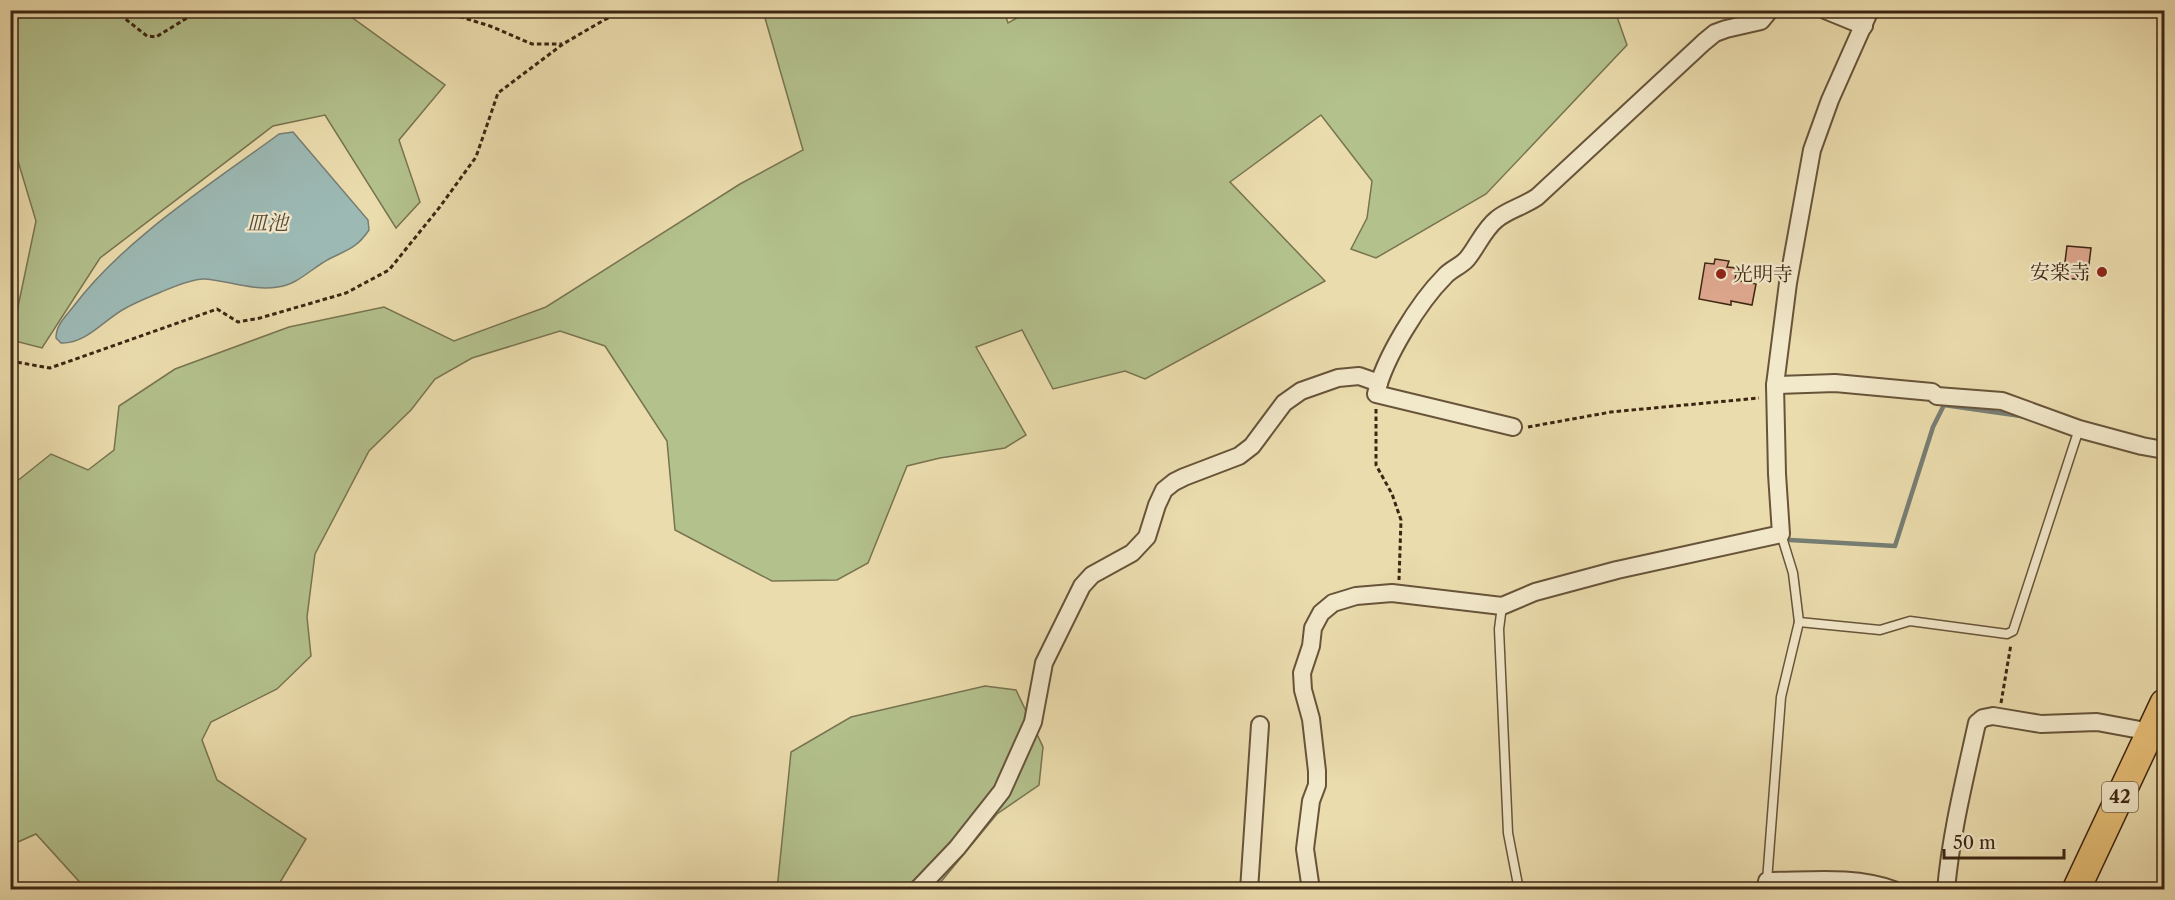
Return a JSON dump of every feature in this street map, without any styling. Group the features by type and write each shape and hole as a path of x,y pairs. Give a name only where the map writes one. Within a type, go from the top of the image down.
{"highway":[{"name":"42","path":"2076,890 2156,730 2164,704"}],"street":[{"path":"1377,388 1408,324 1426,296 1454,267 1465,261 1497,218 1537,197 1715,33 1761,21 1770,10"},
{"path":"1311,890 1305,849 1311,801 1317,785 1317,771 1311,719 1303,690 1302,673 1311,646 1313,627 1320,613 1333,603 1356,596 1396,593 1502,606 1535,592 1617,570 1781,534 1775,389 1788,283 1812,150 1830,100 1867,18 1825,10"},
{"path":"917,890 963,841 1002,791 1033,722 1044,663 1082,586 1092,575 1132,553 1147,537 1164,490 1174,482 1239,456 1252,446 1284,403 1301,391 1338,378 1359,376 1377,388 1512,427"},
{"path":"1775,389 1836,382 1932,392 1937,396 2002,401 2079,429 2164,450"},
{"path":"1946,890 1950,850 1977,723 1983,718 1999,717 2041,724 2097,722 2156,730"},
{"path":"1249,890 1260,725"},
{"path":"1766,885 1851,881 1880,885 1894,890"}],"lane":[{"path":"1799,622 1880,630 1910,621 2007,634 2013,631 2079,429"},
{"path":"1766,885 1781,697 1799,622 1793,573 1781,534"},
{"path":"1502,606 1499,628 1508,833 1519,890"}],"path":[{"path":"114,10 147,36 156,37 200,10"},
{"path":"438,10 490,26 532,44 563,44"},
{"path":"10,361 50,368 218,309 237,322 260,318 346,293 388,270 439,208 476,157 498,93 563,44 626,10"},
{"path":"1377,388 1376,465 1392,494 1401,520 1400,572 1396,593"},
{"path":"1512,427 1536,426 1611,412 1767,398 1775,389"},
{"path":"1999,717 2013,631"}],"green space":[{"path":"1031,10 1121,11 1123,15 1139,10 1615,11 1627,45 1486,194 1376,258 1351,249 1367,218 1372,181 1321,115 1230,182 1325,281 1145,379 1125,371 1053,389 1022,330 976,347 1026,435 1005,448 940,458 907,466 868,563 837,580 772,581 675,530 667,441 605,346 560,331 472,358 435,379 411,410 369,451 315,554 307,617 311,656 277,689 211,722 202,740 217,780 306,839 276,889 86,889 36,834 11,845 11,486 51,454 88,470 114,450 119,406 175,369 289,327 384,307 454,341 546,307 740,184 803,150 763,11 1004,11 1008,23"},
{"path":"10,11 343,11 445,85 399,140 420,202 396,228 325,115 273,126 100,258 42,348 11,340 36,221 11,138"},
{"path":"985,686 1016,690 1043,747 1039,785 997,814 935,889 777,890 791,752 851,717"}],"water":[{"name":"皿池","path":"293,132 368,220 369,230 356,245 285,286 259,288 214,280 195,280 129,306 79,340 61,343 56,338 62,321 94,282 143,235 279,134"}],"building":[{"path":"2067,246 2091,248 2087,280 2063,278"},
{"path":"1715,259 1729,261 1727,267 1737,268 1735,280 1756,284 1752,305 1731,301 1731,305 1699,299 1705,263 1714,264"}],"waterway":[{"path":"1790,540 1895,546 1933,427 1944,405 2021,416"}],"place":[{"name":"安楽寺","path":"2102,272"},
{"name":"光明寺","path":"1721,274"}]}
